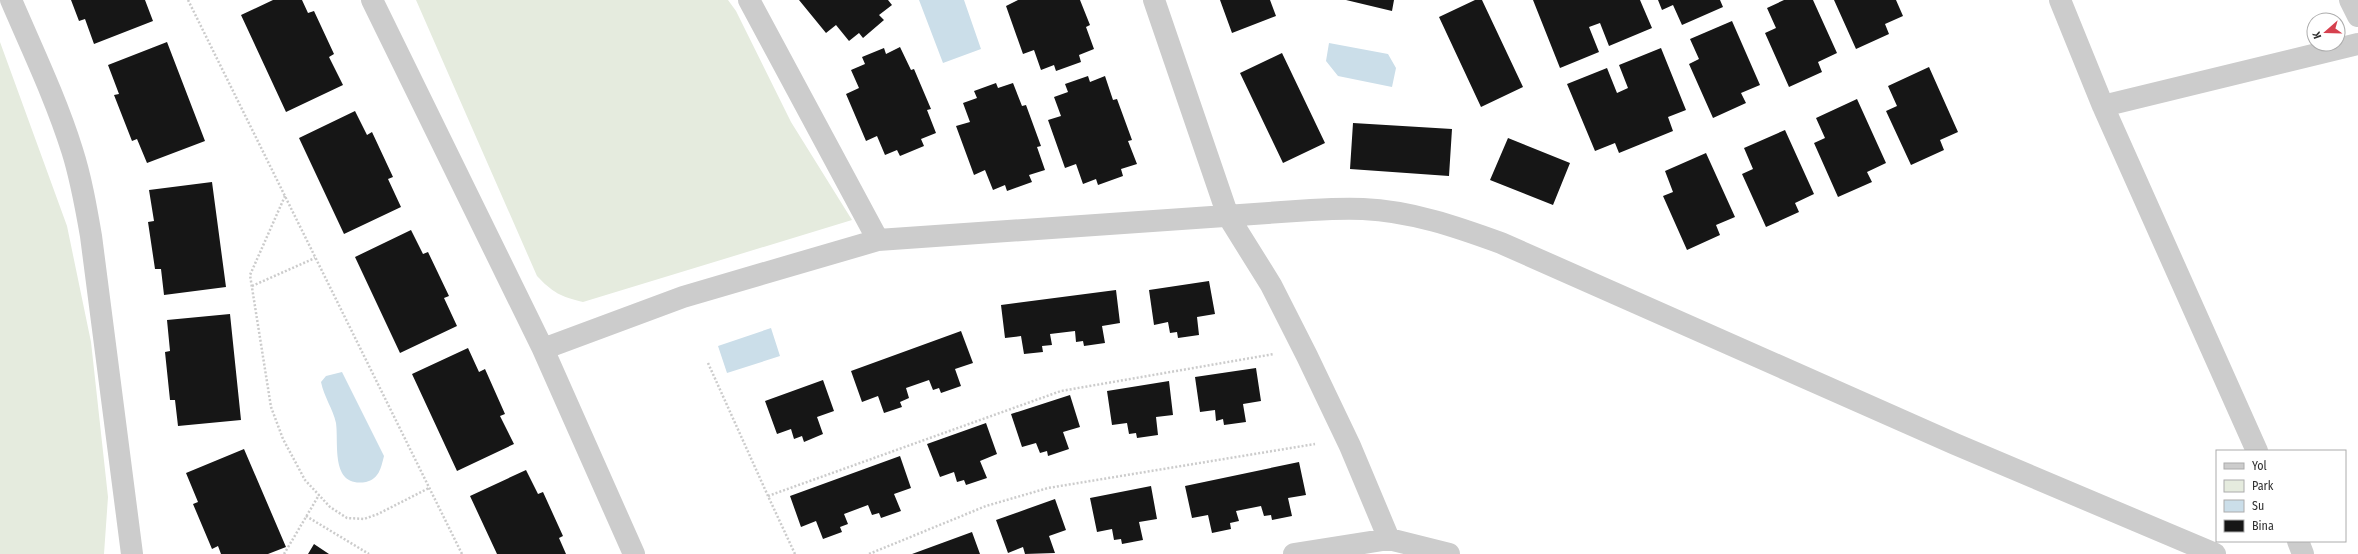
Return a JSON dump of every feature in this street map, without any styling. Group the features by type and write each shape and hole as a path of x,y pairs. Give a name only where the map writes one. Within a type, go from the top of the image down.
{"street":[{"path":"11,0 72,149 83,188 91,236 132,554"},
{"path":"372,0 543,349 634,554"},
{"path":"749,0 878,240"},
{"path":"1154,0 1228,216 1271,286 1347,439 1390,539"},
{"path":"2060,0 2103,106 2257,450"},
{"path":"2350,0 2358,16"},
{"path":"2103,106 2358,44"},
{"path":"543,349 683,297 878,240 1311,210 1362,209 1399,213 1462,229 1502,243 1955,444 2215,554"},
{"path":"1294,554 1390,539 1425,551 1449,554"},
{"path":"2298,542 2304,554"}],"path":[{"path":"188,0 462,554"},
{"path":"285,195 250,275 271,407 283,439 305,480 330,507 347,518 364,519 378,514 429,488"},
{"path":"252,286 315,258"},
{"path":"768,496 1022,403 1061,391 1303,350"},
{"path":"708,363 795,554"},
{"path":"869,554 986,506 1048,488 1347,439"},
{"path":"284,554 319,495"},
{"path":"306,516 369,554"}],"green space":[{"path":"416,0 728,0 736,11 791,122 852,220 583,302 557,293 537,276"},
{"path":"0,42 67,226 91,342 108,497 104,554 0,554"}],"water":[{"path":"919,0 964,0 981,49 943,63"},
{"path":"1329,43 1388,54 1396,68 1392,87 1338,76 1326,61"},
{"path":"771,328 780,356 727,373 718,346"},
{"path":"342,372 384,456 377,476 366,482 354,482 341,472 337,452 336,423 321,382 326,376"}],"building":[{"path":"71,0 145,0 153,21 94,44 85,19 79,21"},
{"path":"273,0 302,0 308,13 314,11 334,54 329,57 343,85 286,112 241,15"},
{"path":"799,0 888,0 892,5 879,15 884,20 863,38 859,33 849,41 836,25 826,33"},
{"path":"1018,0 1080,0 1090,25 1086,27 1094,49 1079,55 1081,62 1056,71 1054,65 1041,70 1034,50 1023,54 1006,6"},
{"path":"1220,0 1270,0 1276,16 1232,33"},
{"path":"1346,0 1394,0 1392,11"},
{"path":"1475,0 1482,0 1523,87 1481,107 1439,17"},
{"path":"1533,0 1640,0 1652,28 1609,46 1600,23 1589,27 1599,52 1560,68"},
{"path":"1658,0 1720,0 1723,7 1682,25 1673,5 1662,10"},
{"path":"1784,0 1813,0 1837,53 1818,62 1822,72 1789,87 1765,33 1776,28 1767,8"},
{"path":"1834,0 1896,0 1903,16 1885,24 1889,34 1856,49"},
{"path":"1732,21 1760,85 1741,93 1746,103 1713,118 1689,64 1699,59 1690,39"},
{"path":"167,42 205,141 147,163 137,139 132,141 114,95 119,94 108,65"},
{"path":"900,47 911,70 914,69 931,109 927,110 936,133 921,139 924,146 900,156 897,150 885,155 877,136 866,141 846,94 859,88 851,70 865,64 862,57 884,48 886,54"},
{"path":"1661,48 1686,110 1668,117 1673,131 1619,153 1615,143 1595,151 1567,84 1607,68 1617,93 1628,88 1619,65"},
{"path":"1282,53 1325,143 1283,163 1240,73"},
{"path":"1929,67 1958,132 1940,140 1944,150 1911,165 1886,111 1897,106 1888,86"},
{"path":"1088,76 1090,82 1105,76 1113,100 1117,99 1132,140 1128,141 1137,164 1121,169 1123,176 1098,185 1096,179 1083,184 1076,164 1065,168 1048,120 1061,116 1054,97 1068,92 1065,84"},
{"path":"996,83 998,88 1013,83 1022,106 1026,105 1041,146 1037,147 1045,170 1029,175 1032,182 1007,191 1005,185 993,190 985,170 974,175 956,126 970,122 963,103 977,98 974,91"},
{"path":"1857,99 1886,163 1867,172 1872,182 1838,197 1814,143 1825,138 1816,118"},
{"path":"355,111 367,135 372,132 393,177 388,179 401,207 344,234 299,138"},
{"path":"1353,123 1452,129 1449,176 1350,169"},
{"path":"1785,130 1814,194 1795,203 1799,212 1766,227 1742,174 1753,169 1744,148"},
{"path":"1508,138 1570,163 1553,205 1490,180"},
{"path":"1706,153 1735,217 1716,225 1720,235 1687,250 1663,196 1673,192 1665,171"},
{"path":"212,182 226,287 164,295 161,269 155,269 148,222 154,221 149,190"},
{"path":"411,230 423,254 428,252 449,296 444,298 457,326 400,353 355,257"},
{"path":"1209,281 1215,314 1197,317 1199,335 1178,338 1177,332 1170,333 1168,322 1154,325 1149,290"},
{"path":"1116,290 1120,323 1102,326 1105,343 1084,346 1083,341 1076,342 1075,331 1050,334 1052,345 1042,346 1043,352 1024,354 1021,336 1005,338 1001,305"},
{"path":"230,314 241,420 178,426 175,400 170,400 165,352 170,351 167,320"},
{"path":"961,331 973,363 955,369 961,386 941,393 939,388 933,390 929,380 906,388 909,398 900,402 902,407 884,413 878,396 862,402 851,371"},
{"path":"468,348 479,372 485,369 505,414 500,416 514,444 457,471 412,374"},
{"path":"1256,368 1261,401 1243,404 1246,422 1224,425 1223,419 1216,421 1215,410 1200,412 1195,377"},
{"path":"823,380 834,411 817,417 823,434 804,442 802,436 794,439 791,429 777,434 765,401"},
{"path":"1169,381 1173,415 1156,417 1158,435 1137,438 1136,433 1129,434 1127,423 1112,425 1107,391"},
{"path":"1070,395 1080,427 1063,432 1069,449 1048,456 1047,451 1040,453 1036,443 1022,447 1011,414"},
{"path":"986,423 997,454 980,461 987,478 966,485 964,480 957,482 954,472 940,477 927,444"},
{"path":"244,449 286,547 268,554 221,554 218,546 212,549 193,504 198,502 186,473"},
{"path":"900,456 911,488 894,494 901,511 881,518 879,513 872,515 868,505 844,514 848,524 840,527 842,532 823,539 816,521 801,527 790,496"},
{"path":"1299,462 1306,495 1288,498 1292,516 1272,520 1271,515 1264,516 1261,506 1236,511 1239,521 1230,523 1231,529 1212,533 1208,515 1192,518 1185,486"},
{"path":"526,470 538,494 543,492 563,536 559,538 566,554 497,554 470,496"},
{"path":"1151,486 1157,519 1139,522 1143,540 1122,544 1121,539 1114,540 1112,529 1097,532 1090,498"},
{"path":"1055,499 1066,530 1049,536 1055,553 1025,554 1023,547 1008,553 996,520"},
{"path":"972,532 980,554 912,554"},
{"path":"314,544 329,554 308,554"}]}
